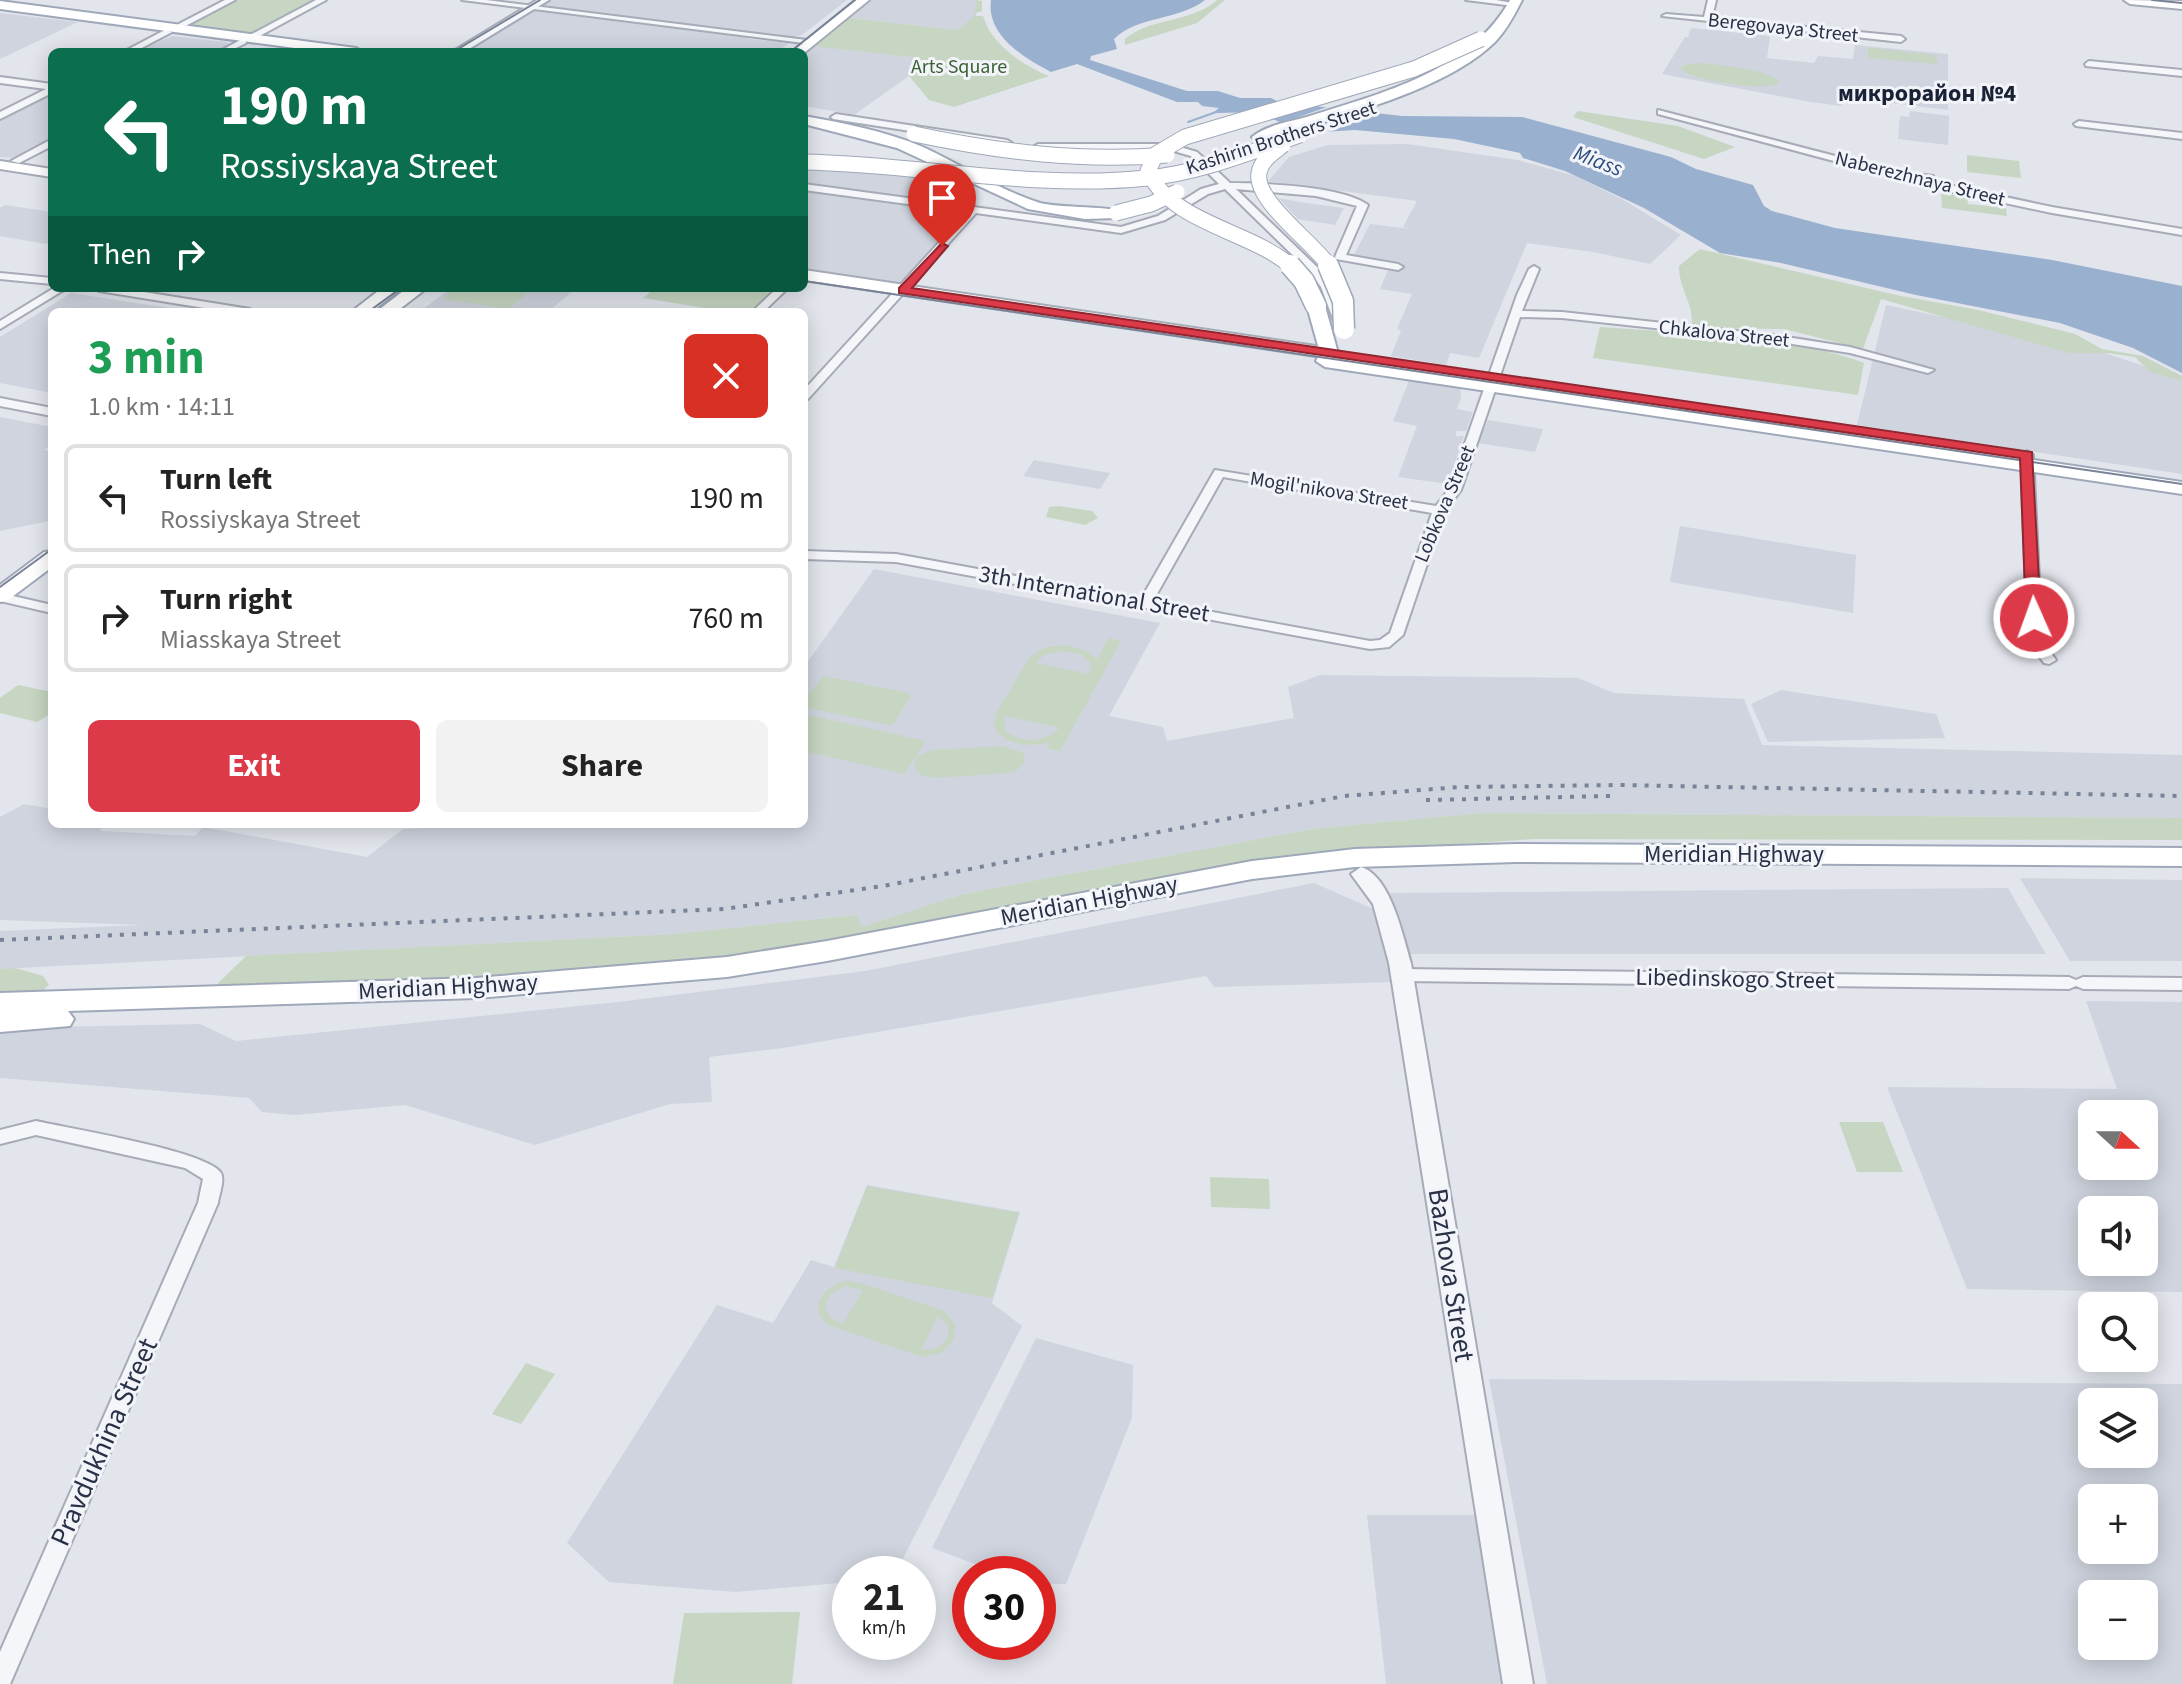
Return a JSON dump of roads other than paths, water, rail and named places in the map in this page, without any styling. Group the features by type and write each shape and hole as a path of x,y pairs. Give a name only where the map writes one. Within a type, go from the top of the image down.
{"main road":[{"path":"803,44 850,0"},
{"path":"803,44 863,0"},
{"name":"Kashirin Brothers Street","path":"808,154 1103,172 1182,162 1300,135 1447,79 1475,65 1504,44 1517,27 1530,0"},
{"path":"2130,0 2182,5"},
{"path":"1327,357 1316,306 1306,281 1279,257 1156,190 1148,174 1149,162 1162,149 1185,137 1414,69 1484,40 1500,27 1515,2"},
{"path":"0,8 322,48"},
{"path":"246,39 301,48"},
{"name":"Kashirin Brothers Street","path":"808,162 1103,180 1170,175 1266,141 1432,75 1460,61 1484,40"},
{"path":"808,113 1002,153 1085,160 1167,155 1266,141"},
{"path":"808,121 903,144 1035,209 1074,215 1116,213 1165,198 1266,141"},
{"path":"1300,135 1263,160 1257,172 1257,183 1267,199 1312,243 1331,269 1342,293 1344,329 1351,360"},
{"path":"5,164 48,169"},
{"path":"808,276 899,295"},
{"path":"808,285 899,295 1351,360 2027,460 2182,488"},
{"path":"366,308 388,292"},
{"path":"390,308 412,292"},
{"path":"2027,460 2182,478"},
{"path":"0,596 11,576 48,540"},
{"path":"11,576 48,561"},
{"name":"Meridian Highway","path":"0,1003 476,988 727,967 827,951 1252,870 1355,858 1516,853 2182,857"},
{"name":"Meridian Highway","path":"0,1022 473,1001 734,981 835,966 1199,896 1311,878 1361,874 1529,868 2182,874"}],"street":[{"path":"135,48 231,0"},
{"path":"229,48 322,0"},
{"path":"466,0 528,5 803,44"},
{"path":"451,48 528,5 544,0"},
{"path":"1470,0 1515,2"},
{"path":"1708,20 1712,0"},
{"path":"463,48 528,5"},
{"name":"Beregovaya Street","path":"1666,16 1901,39"},
{"path":"2089,64 2182,73"},
{"path":"0,80 48,87"},
{"path":"0,116 48,90"},
{"name":"Naberezhnaya Street","path":"1661,112 1893,174 1930,178 1930,184 2052,210 2182,232"},
{"path":"836,117 1028,146 1180,148 1204,161 1323,282 1344,329"},
{"path":"2079,124 2182,136"},
{"path":"5,164 48,144"},
{"path":"808,188 1121,230 1168,215 1201,193 1226,185 1277,189 1362,203 1363,207 1339,254 1344,259 1398,267"},
{"path":"808,393 974,210"},
{"name":"Lobkova Street","path":"1384,644 1396,635 1439,510 1455,490 1534,269"},
{"path":"0,276 48,281"},
{"path":"0,326 55,292"},
{"path":"124,292 225,308"},
{"path":"761,308 779,292"},
{"name":"Chkalova Street","path":"1517,314 1562,315 1774,338 1850,350 1928,370"},
{"path":"0,402 48,411"},
{"path":"2027,460 2035,641 2049,660"},
{"name":"Mogil'nikova Street","path":"1145,604 1219,473 1439,510"},
{"name":"3th International Street","path":"808,555 896,558 1370,645 1384,644"},
{"path":"0,596 48,608"},
{"name":"Bazhova Street","path":"1361,874 1383,903 1402,975 1518,1684"},
{"name":"Libedinskogo Street","path":"1402,975 2182,984"},
{"name":"Pravdukhina Street","path":"0,1137 36,1128 190,1162 213,1176 208,1203 0,1680"}],"water":[{"name":"Miass","path":"991,0 1205,0 1183,12 1124,31 1114,39 1117,49 1091,56 1090,60 1187,91 1218,91 1240,98 1271,98 1279,102 1402,116 1522,117 1671,157 1696,169 1753,185 1764,206 1772,211 1835,228 2052,260 2182,286 2182,373 2133,348 2060,323 1916,295 1781,263 1720,253 1644,208 1565,171 1523,158 1520,153 1454,139 1355,130 1322,132 1284,124 1257,112 1219,113 1214,112 1219,108 1202,106 1198,102 1177,102 1077,64 1051,72 1009,44 994,24"}],"waterway":[{"path":"1188,122 1219,111"}],"tram line":[{"path":"460,48 540,0"},
{"path":"795,48 855,0"},
{"path":"2152,0 2182,3"},
{"path":"808,282 2182,484"},
{"path":"374,308 396,292"},
{"path":"0,587 48,552"}],"railway":[{"path":"0,940 724,909 883,886 1344,796 1460,787 1620,785 2182,796"},
{"path":"1426,800 1610,796"}],"district":[{"name":"микрорайон №4","path":"1927,93"}],"park label":[{"name":"Arts Square","path":"959,67"}]}
